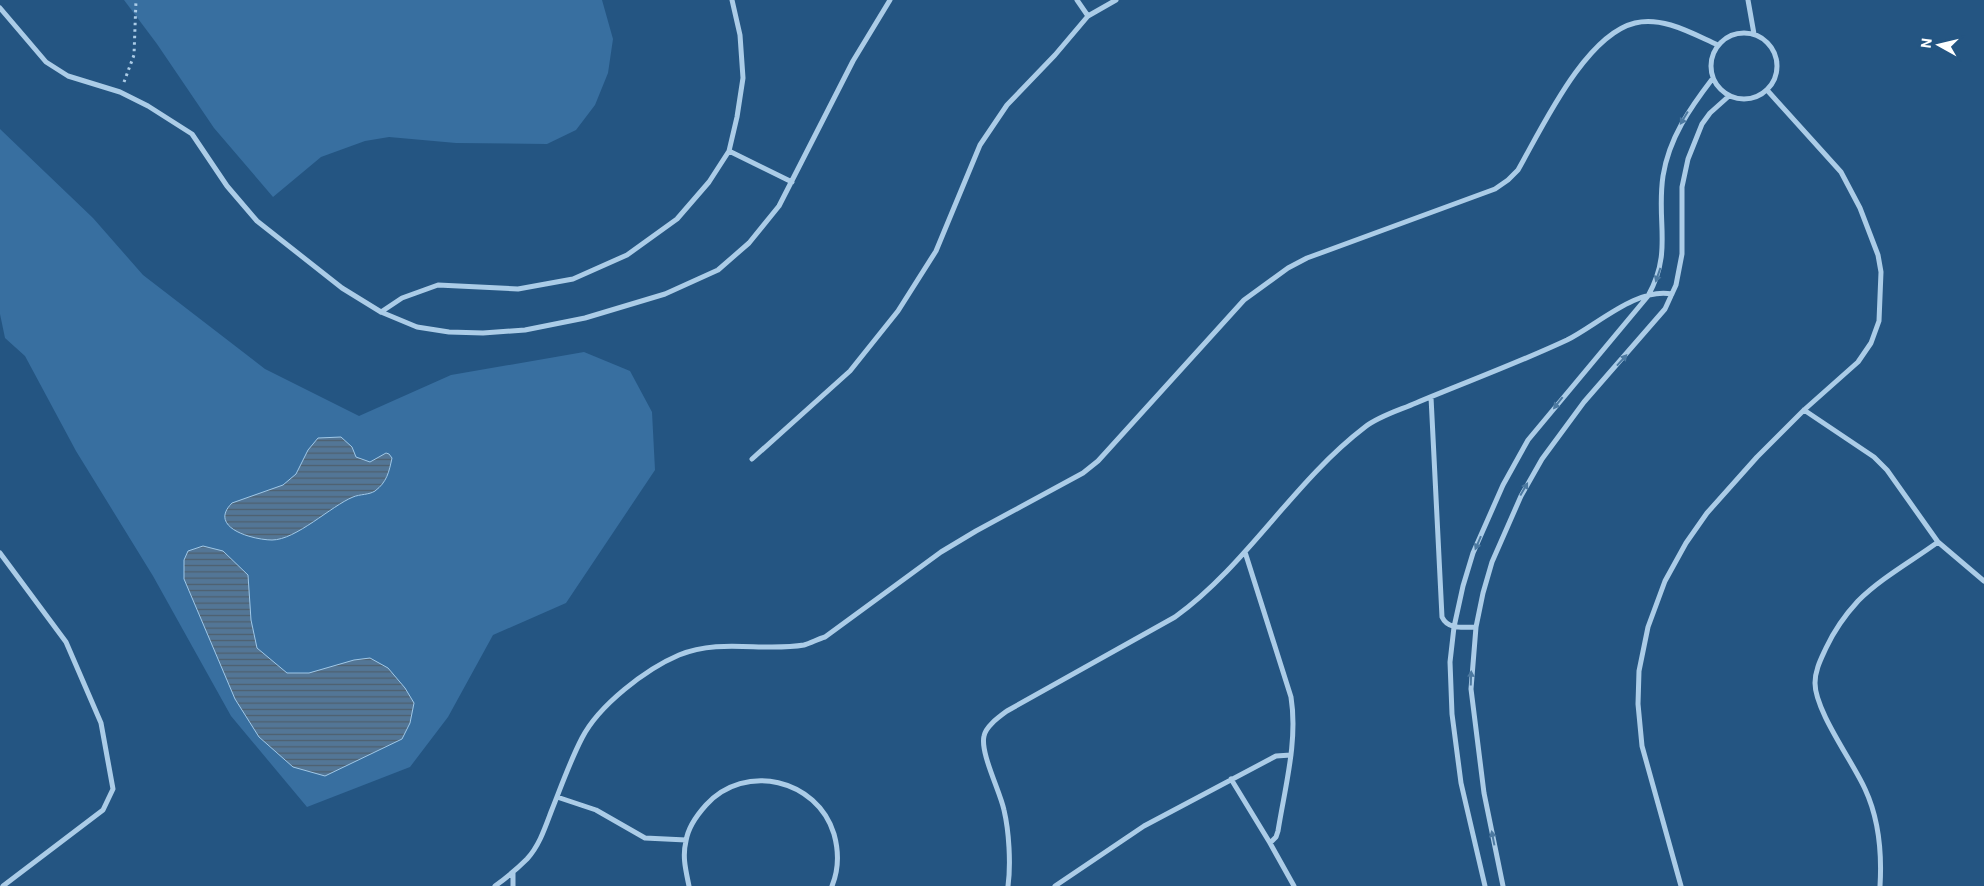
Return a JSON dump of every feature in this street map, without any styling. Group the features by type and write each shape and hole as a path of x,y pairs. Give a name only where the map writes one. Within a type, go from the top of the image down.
{"street":[{"path":"382,312 402,298 438,284 518,289 573,279 627,255 677,219 709,182 729,151 743,78 740,35 732,0"},
{"path":"0,8 46,62 68,76 120,92 148,106 192,134 227,186 257,221 342,288 382,312 417,327 449,332 483,333 525,330 585,318 665,294 718,270 749,243 779,206 853,61 890,0"},
{"path":"1078,0 1088,16"},
{"path":"752,459 850,371 898,311 936,252 980,145 1007,106 1055,55 1088,16 1116,0"},
{"path":"1748,0 1754,34"},
{"path":"495,886 528,858 540,840 583,737 606,707 626,688 656,667 680,655 707,647 720,645 784,647 806,644 825,636 941,552 976,531 1083,474 1098,461 1244,300 1288,268 1307,258 1495,189 1508,180 1518,170 1567,86 1593,50 1614,32 1635,23 1656,22 1680,28 1718,45"},
{"path":"1734,34 1754,34 1772,48 1776,58 1777,70 1774,80 1767,90 1759,96 1739,99 1729,96 1717,85 1713,78 1711,61 1718,45 1734,34"},
{"path":"1485,886 1461,783 1452,714 1450,662 1454,627 1463,586 1474,553 1503,486 1528,440 1648,296 1656,282 1663,254 1663,176 1669,154 1676,131 1713,78"},
{"path":"1681,886 1642,746 1638,704 1639,671 1648,627 1665,581 1686,543 1708,513 1732,485 1804,410 1858,362 1871,343 1880,320 1878,255 1860,208 1841,172 1767,90"},
{"path":"1503,886 1484,793 1472,707 1472,672 1476,627 1492,562 1521,496 1542,459 1584,402 1655,323 1665,309 1679,274 1682,254 1682,187 1688,159 1702,124 1710,113 1729,96"},
{"path":"729,151 792,182"},
{"path":"1008,886 1008,843 1004,810 984,750 984,735 990,726 1006,711 1175,617 1196,602 1245,552 1326,461 1367,425 1569,339 1623,306 1658,293 1672,294"},
{"path":"1431,397 1442,617 1445,623 1454,627 1476,627"},
{"path":"1804,410 1874,458 1886,470 1938,542 1984,580"},
{"path":"1880,886 1880,848 1875,815 1865,789 1820,704 1815,685 1816,670 1831,636 1858,602 1870,590 1938,542"},
{"path":"1245,552 1291,697 1294,717 1291,755 1278,831 1276,837 1270,843"},
{"path":"0,553 66,642 101,723 113,789 103,810 3,886"},
{"path":"1055,886 1144,826 1276,756 1291,755"},
{"path":"690,886 684,864 686,840 696,815 714,795 738,783 765,779 791,785 813,800 830,821 838,847 836,874 832,886"},
{"path":"1231,779 1294,886"},
{"path":"557,797 596,810 645,838 686,840"},
{"path":"513,872 514,886"}],"path":[{"path":"120,92 134,55 136,0"}],"shaded area":[{"path":"124,0 602,0 613,39 608,73 595,105 576,130 547,144 456,143 389,137 365,141 321,157 273,197 214,128 157,44"},
{"path":"0,129 93,218 143,275 265,369 359,416 451,375 584,352 630,371 652,412 655,470 566,603 493,635 448,717 410,767 307,807 231,716 153,576 76,451 25,356 5,338 0,314"},
{"path":"341,437 352,447 356,457 370,462 386,453 392,458 385,480 379,488 370,493 344,501 302,529 281,539 255,538 236,531 229,526 225,519 226,512 232,503 283,485 296,474 308,450 318,438"},
{"path":"203,546 223,551 248,575 251,620 257,648 287,673 309,673 354,660 370,658 388,668 405,688 414,703 410,723 402,739 325,776 293,767 259,737 235,699 184,579 184,560 188,551"}]}
